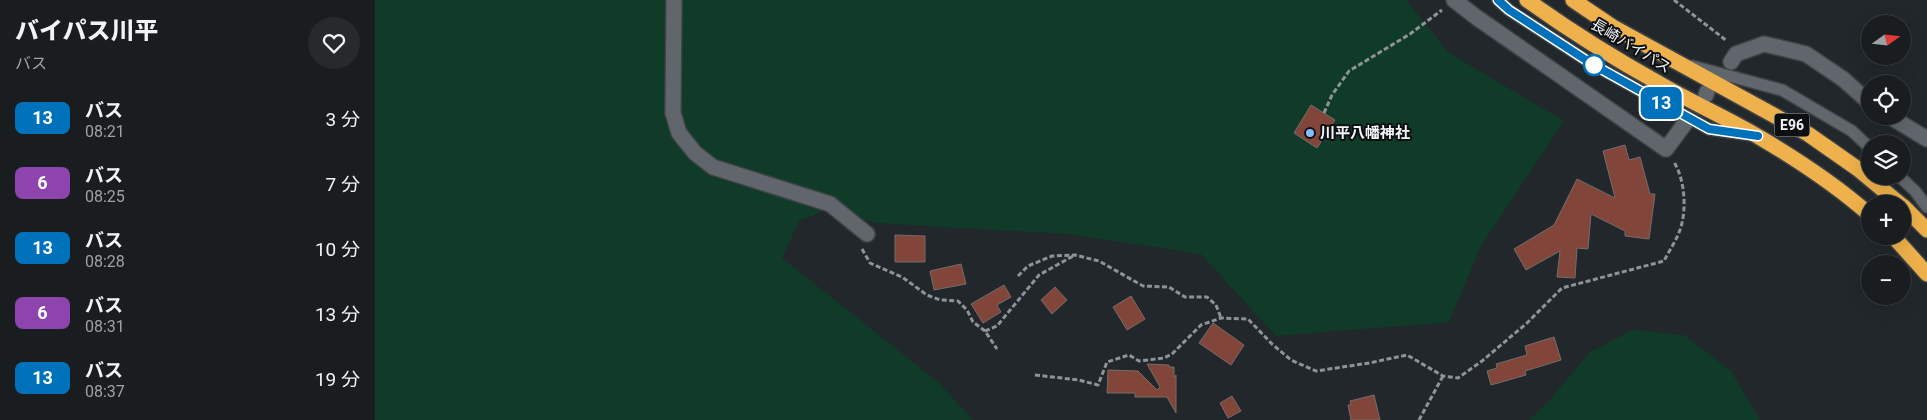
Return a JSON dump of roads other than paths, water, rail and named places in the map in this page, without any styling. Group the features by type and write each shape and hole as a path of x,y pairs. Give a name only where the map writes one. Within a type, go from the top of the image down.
{"highway":[{"name":"長崎バイパス","path":"1527,0 1569,30 1616,58 1758,136 1841,191 1861,208"},
{"name":"長崎バイパス","path":"1573,0 1613,27 1808,134 1845,160 1889,195"},
{"name":"長崎バイパス","path":"1911,215 1927,230"},
{"path":"1901,245 1927,274"}],"street":[{"path":"674,0 673,113 679,133 695,153 713,167 830,204 867,234"},
{"path":"1455,1 1569,83 1666,149 1686,122"},
{"path":"1731,62 1736,54 1765,44 1806,54 1843,79 1861,95"},
{"path":"1904,125 1927,139"}],"lane":[{"path":"1498,0 1509,10 1592,64 1709,129 1758,136"},
{"path":"1673,61 1782,90 1853,131 1861,139"},
{"path":"1909,185 1927,207"}],"place":[{"name":"川平八幡神社","path":"1310,133"}]}
